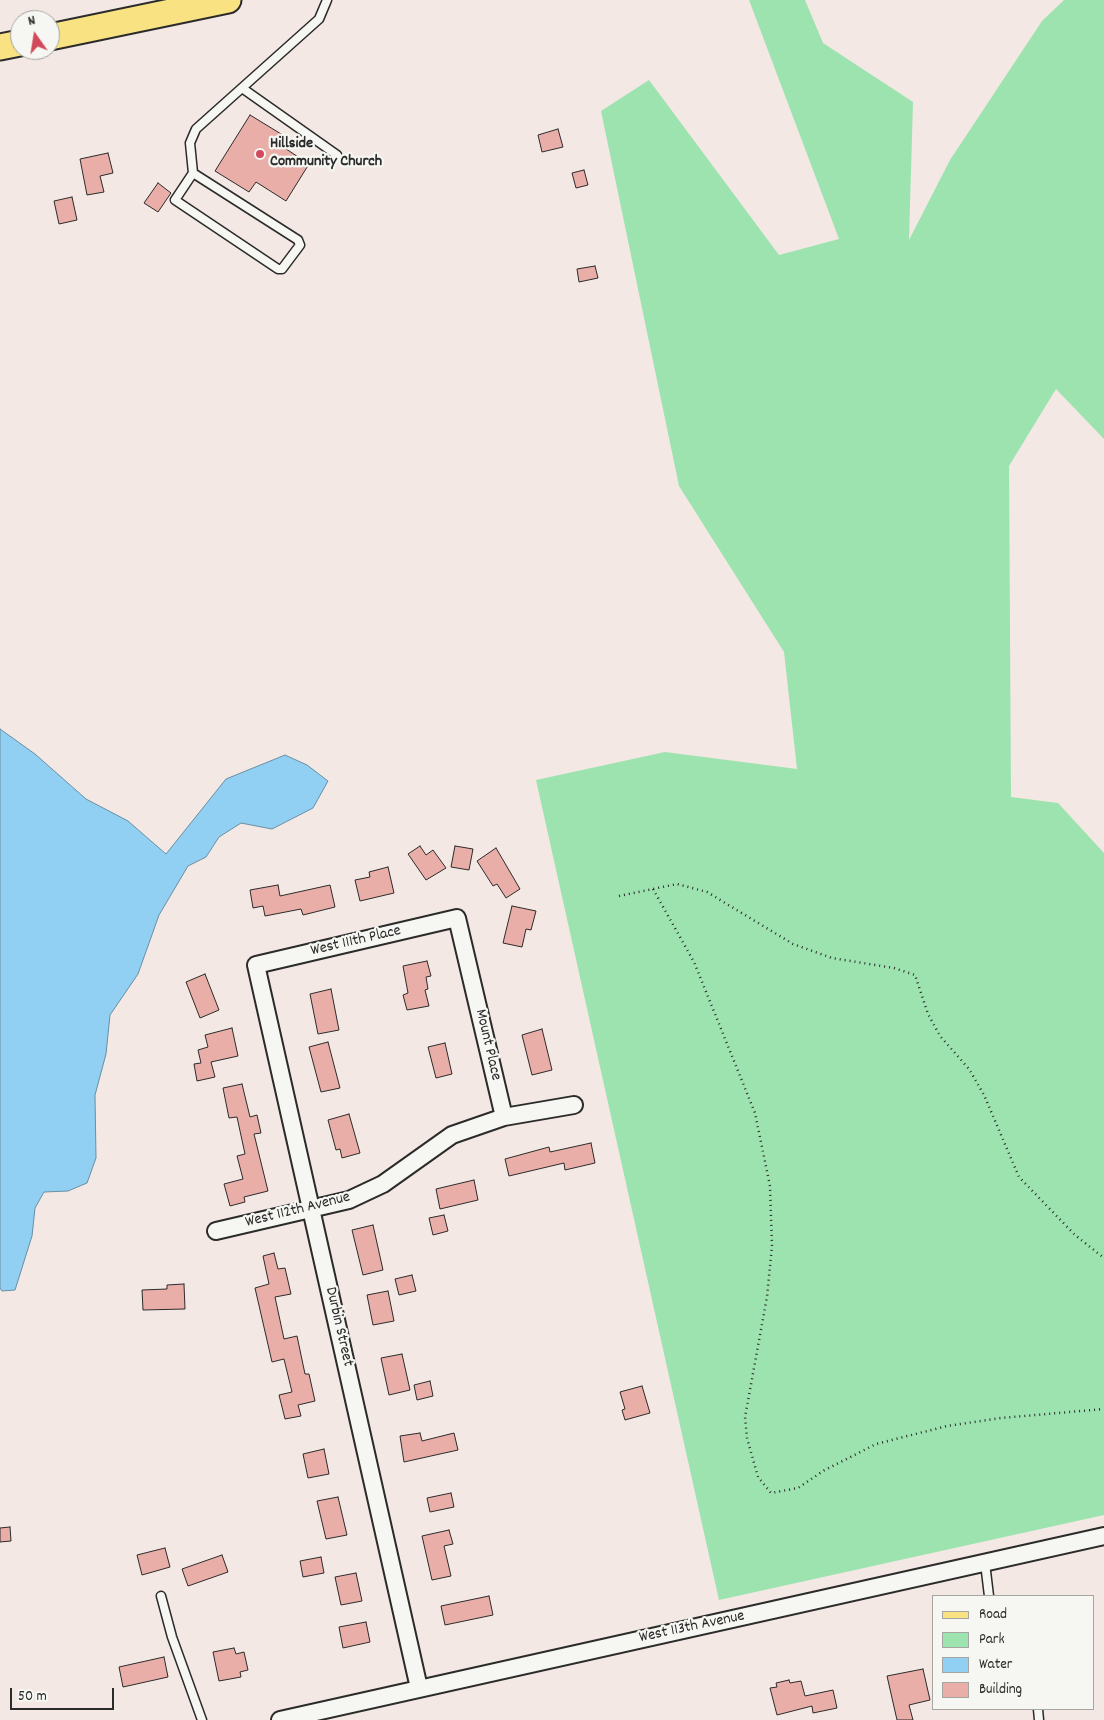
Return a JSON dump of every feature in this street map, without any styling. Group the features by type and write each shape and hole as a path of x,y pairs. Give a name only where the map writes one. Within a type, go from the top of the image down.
{"main road":[{"path":"60,35 228,0"}],"street":[{"name":"West 111th Place","path":"256,965 457,918"},
{"name":"Mount Place","path":"457,918 504,1117"},
{"name":"Durbin Street","path":"256,965 419,1688"},
{"path":"504,1117 574,1104"},
{"name":"West 112th Avenue","path":"216,1231 349,1200 383,1184 452,1135 504,1117"},
{"name":"West 113th Avenue","path":"280,1720 1104,1536"}],"lane":[{"path":"193,173 298,240 300,244 282,269 278,269 176,203 176,197 193,173 190,143 196,129 319,20 328,0"},
{"path":"242,88 337,155"},
{"path":"985,1563 989,1595"},
{"path":"161,1596 172,1637 202,1720"}],"path":[{"path":"619,896 677,884 707,892 793,944 832,958 894,968 915,975 928,1014 940,1036 969,1069 984,1095 1019,1177 1075,1236 1104,1258"},
{"path":"653,889 694,962 720,1024 755,1113 768,1177 772,1246 768,1288 745,1417 746,1438 758,1477 771,1493 798,1488 824,1471 876,1444 965,1423 1104,1409"}],"green space":[{"path":"749,0 805,0 823,43 913,102 909,240 950,160 1042,21 1064,0 1104,0 1104,439 1056,389 1009,466 1011,797 1058,803 1104,853 1104,1515 719,1600 536,780 665,752 797,769 784,652 679,486 601,111 649,80 779,255 839,239"}],"water":[{"path":"0,729 35,754 86,799 128,821 166,854 226,779 285,755 307,765 328,781 313,808 272,829 241,823 219,837 206,857 188,866 159,915 138,974 110,1015 106,1054 95,1095 96,1158 87,1183 68,1191 44,1192 35,1208 32,1236 15,1290 2,1291 0,1288"}],"building":[{"name":"Hillside Community Church","path":"250,115 286,137 280,145 309,164 286,201 256,182 249,192 215,171"},
{"path":"558,129 563,147 542,152 538,135"},
{"path":"108,153 113,173 100,176 104,192 87,195 80,159"},
{"path":"584,170 588,185 576,188 572,173"},
{"path":"158,183 171,193 158,212 144,203"},
{"path":"72,197 77,220 59,224 54,201"},
{"path":"595,266 598,278 579,282 577,269"},
{"path":"420,846 426,855 433,850 446,868 426,880 408,854"},
{"path":"455,846 473,849 469,870 451,867"},
{"path":"496,848 520,889 506,898 497,884 493,886 477,861"},
{"path":"388,867 394,893 360,901 355,880 370,877 369,872"},
{"path":"278,885 280,896 330,885 335,907 303,915 301,909 265,916 263,906 253,908 250,890"},
{"path":"512,906 536,911 531,930 526,929 522,947 503,943"},
{"path":"427,961 431,976 426,977 428,989 425,990 429,1006 407,1010 403,995 408,993 403,966"},
{"path":"205,974 219,1010 200,1018 186,982"},
{"path":"331,989 339,1030 318,1034 310,994"},
{"path":"232,1028 238,1056 211,1062 215,1077 197,1081 194,1064 201,1063 198,1050 208,1047 205,1035"},
{"path":"542,1029 552,1070 532,1075 522,1035"},
{"path":"328,1042 340,1088 321,1092 309,1047"},
{"path":"445,1043 452,1074 436,1078 428,1047"},
{"path":"242,1084 250,1117 257,1115 261,1133 254,1134 268,1191 244,1197 245,1202 230,1206 224,1184 243,1179 237,1156 245,1154 237,1117 229,1118 223,1088"},
{"path":"349,1114 360,1153 342,1158 340,1149 336,1150 328,1120"},
{"path":"591,1143 595,1163 565,1170 564,1163 509,1176 505,1159 549,1147 550,1152"},
{"path":"474,1180 478,1200 440,1209 436,1189"},
{"path":"444,1215 448,1231 433,1235 429,1218"},
{"path":"373,1225 383,1270 363,1275 352,1230"},
{"path":"274,1253 278,1269 285,1268 291,1294 275,1297 284,1339 297,1336 305,1374 309,1374 315,1401 298,1405 301,1416 285,1419 279,1395 292,1392 284,1359 272,1362 255,1288 269,1284 263,1256"},
{"path":"412,1275 416,1291 399,1295 395,1279"},
{"path":"184,1284 185,1309 143,1310 142,1290 167,1289 167,1285"},
{"path":"388,1291 394,1321 373,1325 367,1295"},
{"path":"402,1354 410,1390 389,1395 381,1358"},
{"path":"430,1381 433,1396 417,1400 414,1385"},
{"path":"642,1386 650,1413 625,1420 622,1410 625,1409 620,1392"},
{"path":"420,1433 422,1441 454,1433 458,1450 404,1462 400,1436"},
{"path":"324,1449 329,1474 308,1478 303,1454"},
{"path":"451,1493 454,1507 430,1512 427,1498"},
{"path":"338,1497 347,1535 326,1539 317,1501"},
{"path":"10,1527 11,1541 0,1542 0,1528"},
{"path":"449,1530 453,1544 444,1546 451,1576 432,1580 422,1536"},
{"path":"165,1548 170,1567 142,1575 137,1555"},
{"path":"222,1555 228,1572 188,1586 182,1569"},
{"path":"321,1557 324,1573 303,1577 300,1561"},
{"path":"356,1573 362,1601 341,1605 335,1577"},
{"path":"489,1596 493,1615 445,1625 441,1606"},
{"path":"366,1622 370,1642 343,1648 339,1627"},
{"path":"234,1648 236,1654 244,1652 248,1670 240,1672 241,1677 219,1681 213,1652"},
{"path":"164,1657 168,1677 123,1687 119,1667"},
{"path":"923,1669 930,1700 909,1705 913,1720 897,1720 887,1676"},
{"path":"789,1680 790,1683 801,1681 805,1696 833,1690 837,1708 813,1713 812,1706 777,1715 770,1688 777,1687 776,1683"}],"place":[{"name":"Hillside Community Church","path":"260,154"}]}
